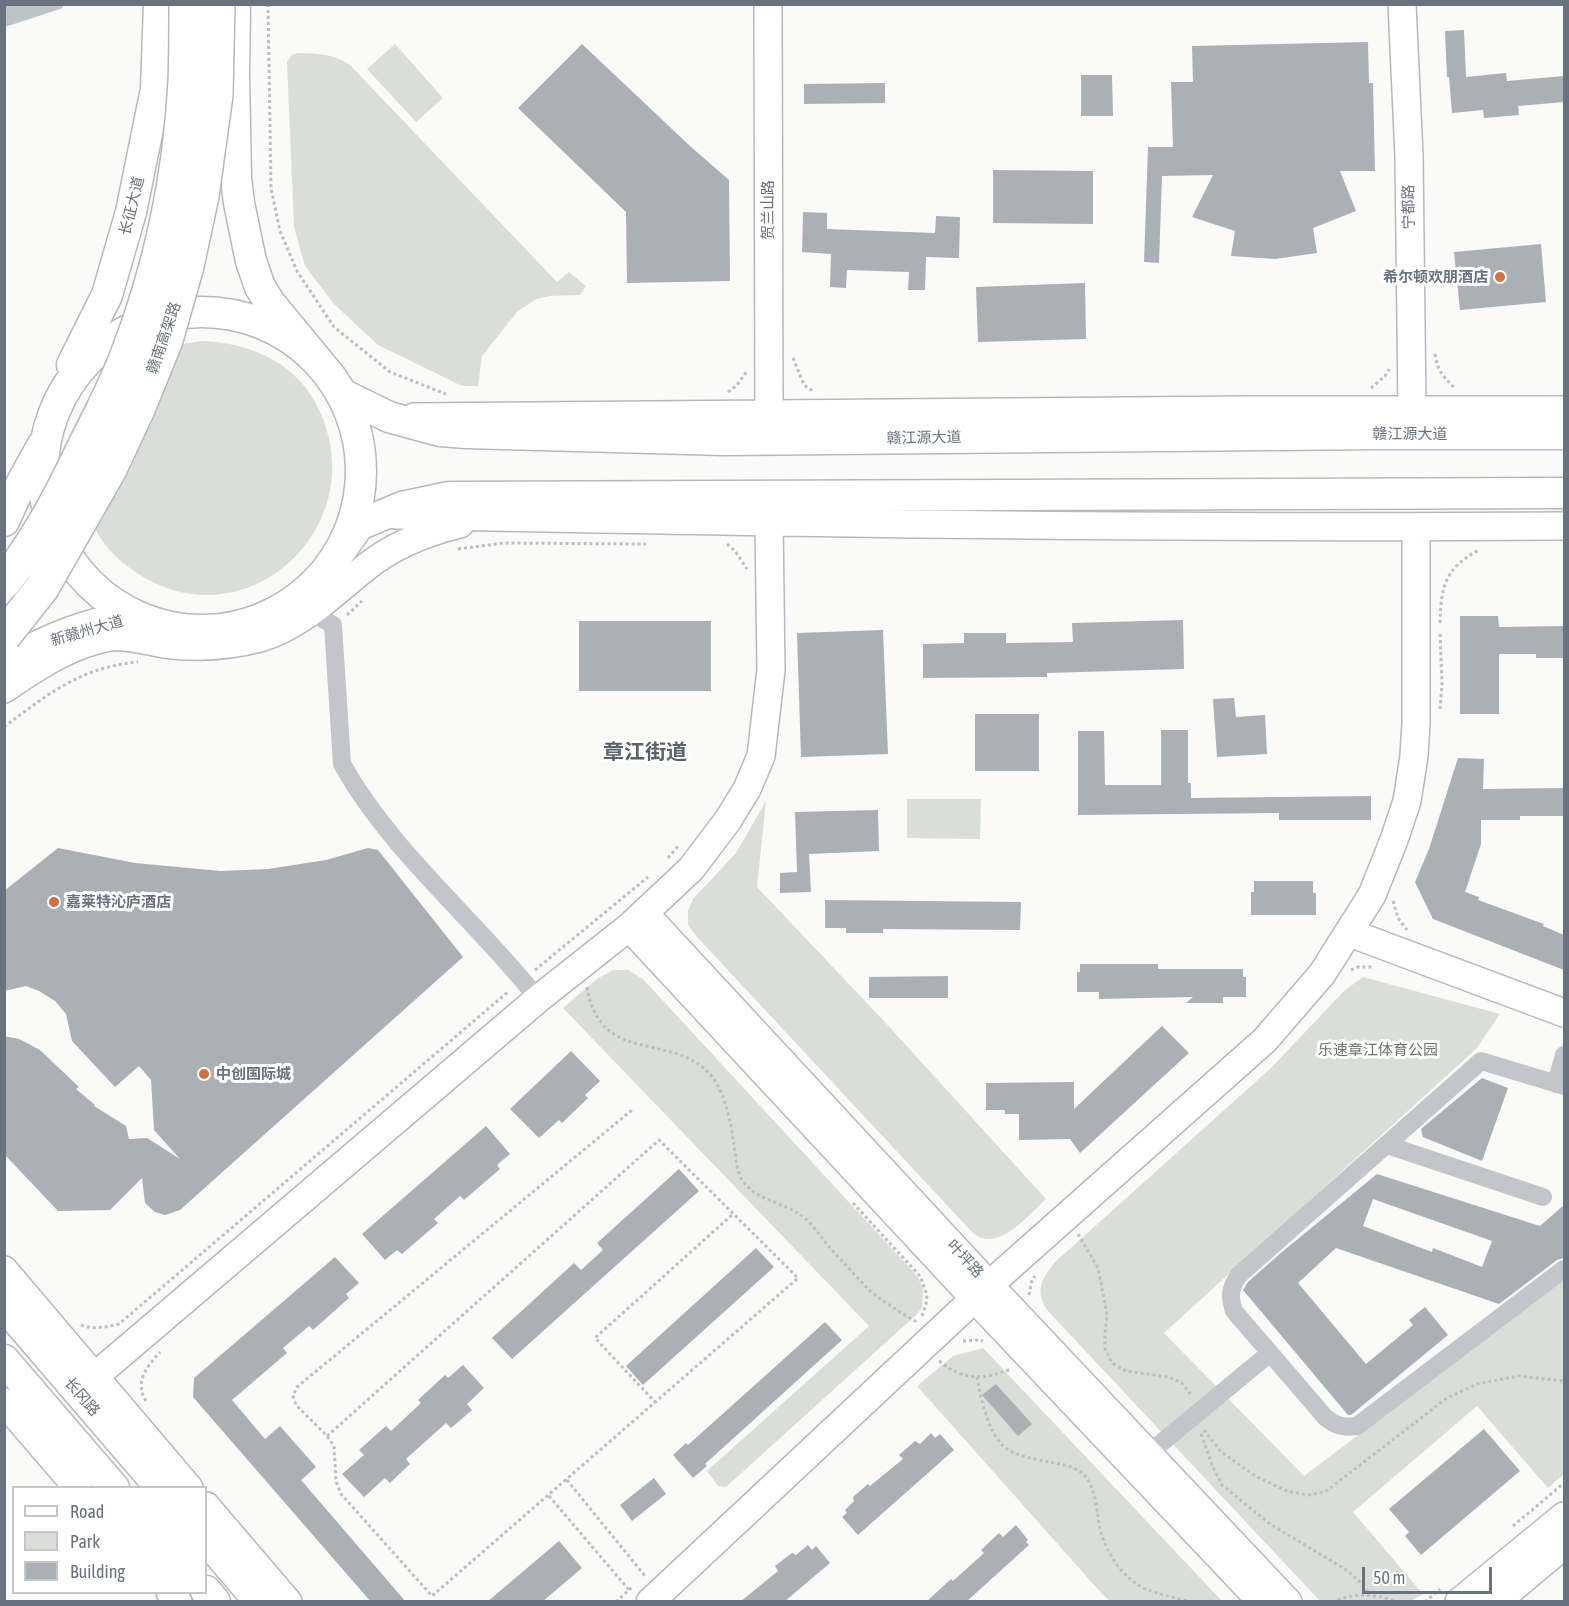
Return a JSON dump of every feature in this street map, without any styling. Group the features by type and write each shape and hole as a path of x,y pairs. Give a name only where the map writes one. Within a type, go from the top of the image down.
{"highway":[{"name":"赣南高架路","path":"4,582 41,529 62,492 126,359 148,294 166,220 179,147 185,82 186,4"},
{"name":"赣南高架路","path":"4,636 42,588 110,469 166,340 187,266 202,196 216,95 218,4"}],"main road":[{"name":"长征大道","path":"61,396 74,358 92,328 106,295 131,212 156,89 159,4"},
{"path":"236,4 234,87 236,178 251,261 260,287 270,303 311,354"},
{"path":"311,354 288,337 262,323 234,315 205,312 176,314 139,326 121,334 97,351 77,371 61,396 51,417 45,440 42,472 45,503 55,534 70,561 91,585 116,605 144,619 174,628 205,630 236,627 302,607 346,540 354,521 361,492 362,462 357,432 347,403 331,377"},
{"name":"赣江源大道","path":"311,354 342,394 389,417 440,430 466,433 724,440 1564,434"},
{"path":"4,521 45,440"},
{"path":"324,574 359,525 380,515 425,501 472,496 1564,493"},
{"name":"新赣州大道","path":"4,664 50,640 104,623 131,618 174,628"},
{"name":"长冈路","path":"4,1305 159,1486"},
{"path":"4,1359 112,1486"},
{"path":"207,1540 260,1602"}],"street":[{"name":"贺兰山路","path":"768,4 769,415"},
{"name":"宁都路","path":"1402,4 1408,156 1412,410"},
{"path":"389,417 1250,410 1564,410"},
{"path":"380,515 770,523 1564,526"},
{"path":"4,689 56,656 85,643 112,637 207,646 260,638 285,628 302,607 390,551 422,536 489,517"},
{"path":"94,1377 538,999 637,920 691,869 728,820 747,789 761,756 771,670 770,523"},
{"path":"643,1591 1266,1040 1322,974 1372,895 1407,801 1416,723 1416,527"},
{"path":"302,607 333,625 342,764 351,781 386,830 538,999"},
{"name":"叶坪路","path":"637,920 983,1292 1262,1602"},
{"path":"1350,933 1564,1013"},
{"path":"1564,1055 1560,1085 1481,1061 1239,1275 1230,1288 1230,1300 1234,1311 1270,1353 1333,1424 1343,1428 1357,1426 1564,1269"},
{"path":"1387,1145 1543,1197"},
{"path":"4,1270 187,1486"},
{"name":"叶坪路","path":"983,1292 1150,1455 1288,1602"},
{"path":"1150,1455 1197,1408 1270,1353"},
{"path":"4,1402 14,1432 76,1486"},
{"path":"207,1507 288,1602"},
{"path":"1459,1602 1564,1516"},
{"path":"1496,1602 1564,1545"}],"path":[{"path":"268,4 271,189 280,231 297,271 334,327 390,372 449,395"},
{"path":"1434,344 1436,363 1442,377 1459,391"},
{"path":"791,352 793,363 804,385 814,392 824,394"},
{"path":"1366,389 1374,387 1385,376 1390,364"},
{"path":"720,399 737,385 747,370"},
{"path":"1439,717 1442,685 1441,596 1446,580 1457,564 1488,545"},
{"path":"1395,893 1393,904 1398,918 1408,930 1416,935"},
{"path":"1346,973 1358,967 1377,967"},
{"path":"586,980 589,997 599,1019 622,1040 670,1052 706,1071 724,1102 740,1176 749,1189 798,1213 869,1290 918,1323 924,1314 926,1304 925,1286 920,1276 848,1197"},
{"path":"327,1436 659,1140 798,1278 432,1596 341,1494 336,1481 334,1446 296,1405 293,1396 297,1387 632,1110"},
{"path":"656,1403 596,1338 733,1214"},
{"path":"1077,1232 1098,1268 1107,1315 1105,1349 1112,1363 1126,1371 1169,1377 1182,1383 1192,1394 1201,1425 1221,1452 1257,1477 1287,1491 1308,1495 1325,1492 1447,1398 1477,1384 1518,1376 1564,1381"},
{"path":"958,1342 979,1340 990,1344"},
{"path":"148,1404 143,1397 142,1375 164,1345"},
{"path":"938,1356 936,1358 950,1370 970,1377 993,1376 1014,1368"},
{"path":"977,1377 985,1409 1003,1445 1015,1453 1074,1468 1084,1474 1095,1499 1104,1545 1114,1562 1136,1584 1150,1591 1191,1602"},
{"path":"1197,1408 1201,1434 1222,1485 1270,1524 1348,1571 1370,1595"},
{"path":"567,1480 643,1591"},
{"path":"549,1496 643,1591"},
{"path":"616,1602 643,1591"},
{"path":"1332,1602 1353,1596 1370,1595 1397,1602"}],"green space":[{"path":"395,44 443,98 416,122 367,69"},
{"path":"298,53 331,56 350,65 557,282 569,272 586,286 580,295 536,299 517,312 482,356 478,386 462,386 378,345 334,304 305,266 294,227 287,62 292,55"},
{"path":"201,341 235,345 251,350 266,356 294,375 315,402 330,445 331,487 318,525 295,557 264,580 227,593 187,593 145,578 130,568 109,550 94,527 79,475 165,347"},
{"path":"907,799 981,799 980,839 907,838"},
{"path":"766,801 757,887 883,1020 1046,1199 1011,1231 991,1239 981,1238 971,1231 688,925 688,911 693,899 736,853"},
{"path":"614,970 628,970 643,979 918,1277 923,1289 922,1308 915,1316 726,1487 718,1486 707,1471 869,1326 563,1008 598,978"},
{"name":"乐速章江体育公园","path":"1363,977 1500,1014 1476,1049 1164,1333 1304,1476 1564,1280 1564,1474 1548,1488 1477,1406 1353,1512 1423,1594 1411,1601 1320,1601 1047,1310 1041,1296 1041,1285 1054,1263 1271,1068 1344,991"},
{"path":"983,1348 1222,1601 1110,1601 1103,1595 917,1386 953,1356"}],"shaded area":[{"path":"4,5 62,5 63,8 5,27"}],"building":[{"path":"1464,30 1466,77 1506,73 1507,81 1564,76 1564,102 1518,106 1519,115 1484,118 1483,110 1452,113 1449,77 1447,77 1445,31"},
{"path":"1368,42 1369,83 1373,83 1375,171 1340,171 1356,211 1313,228 1317,253 1275,259 1231,256 1235,231 1192,217 1213,175 1162,176 1159,263 1144,262 1148,147 1173,147 1171,82 1193,82 1192,46"},
{"path":"582,44 729,180 730,281 627,283 626,212 518,108"},
{"path":"1081,75 1112,75 1113,116 1081,116"},
{"path":"885,83 885,103 804,104 804,84"},
{"path":"993,170 1093,171 1093,224 993,223"},
{"path":"803,212 827,213 827,229 935,233 936,216 960,217 959,258 926,257 925,290 908,290 909,272 847,270 846,288 830,287 831,254 802,252"},
{"name":"希尔顿欢朋酒店","path":"1541,244 1546,302 1460,310 1454,252"},
{"path":"1085,283 1086,339 978,342 976,287"},
{"path":"1460,616 1498,616 1499,627 1564,626 1564,658 1536,658 1536,654 1499,654 1499,714 1460,714"},
{"path":"1183,620 1184,669 1047,673 1047,677 923,678 923,644 964,643 964,633 1006,633 1006,643 1073,642 1072,623"},
{"path":"579,621 711,621 711,691 579,691"},
{"path":"883,630 888,754 801,757 797,633"},
{"path":"1234,698 1236,717 1265,715 1267,754 1217,757 1213,699"},
{"path":"975,714 1039,714 1039,771 975,771"},
{"path":"1161,730 1188,730 1188,783 1191,783 1191,798 1371,796 1371,820 1279,820 1279,813 1078,815 1078,731 1104,731 1105,785 1161,785"},
{"path":"1458,758 1484,759 1483,789 1564,788 1564,816 1520,816 1520,820 1481,820 1481,844 1465,892 1479,897 1478,900 1544,924 1543,926 1564,935 1564,970 1433,919 1429,911 1415,882 1429,849"},
{"path":"878,810 879,851 809,854 811,892 780,893 780,873 797,872 795,812"},
{"path":"58,848 135,863 221,871 268,869 326,860 368,848 378,850 463,957 180,1210 165,1215 155,1212 145,1203 142,1178 110,1210 58,1211 4,1154 4,1036 19,1039 40,1050 79,1087 76,1089 94,1106 126,1126 129,1139 147,1138 180,1159 154,1130 151,1080 139,1066 115,1087 72,1041 66,1014 55,1001 26,986 4,991 4,891"},
{"path":"1254,881 1313,881 1313,893 1316,893 1316,915 1251,915 1251,892 1254,892"},
{"path":"825,900 1021,902 1020,930 883,929 883,933 846,933 846,928 825,928"},
{"path":"1080,964 1158,964 1158,969 1243,969 1243,977 1246,977 1246,997 1223,997 1223,1003 1186,1003 1193,997 1099,999 1099,992 1077,992 1077,972 1080,972"},
{"path":"948,976 948,998 869,998 869,977"},
{"path":"1162,1026 1189,1053 1080,1153 1070,1139 1019,1140 1019,1114 1005,1114 1005,1110 986,1110 986,1083 1074,1082 1074,1109"},
{"path":"571,1051 600,1081 585,1095 588,1098 562,1123 559,1120 539,1138 510,1109"},
{"path":"1482,1078 1508,1088 1482,1161 1423,1137 1421,1129"},
{"path":"486,1126 510,1154 497,1165 500,1169 464,1200 460,1196 434,1219 438,1223 402,1254 397,1250 385,1260 362,1234"},
{"path":"679,1169 699,1191 512,1359 492,1338 574,1263 581,1270 603,1250 597,1243"},
{"path":"1377,1174 1540,1226 1564,1205 1564,1258 1557,1260 1499,1304 1336,1248 1298,1283 1366,1364 1413,1325 1409,1320 1425,1307 1448,1335 1351,1415 1348,1415 1243,1290 1248,1282","holes":["1373,1199 1492,1241 1482,1267 1433,1248 1432,1252 1363,1226"]},
{"path":"756,1248 774,1267 643,1385 626,1366"},
{"path":"335,1257 359,1283 346,1294 349,1298 313,1330 309,1326 283,1348 287,1353 232,1400 265,1439 280,1426 316,1467 301,1480 406,1602 371,1602 193,1397 194,1378"},
{"path":"825,1322 842,1340 705,1464 707,1466 693,1478 673,1455 686,1443 688,1445"},
{"path":"463,1365 484,1388 467,1404 472,1410 451,1428 446,1423 406,1459 410,1464 390,1483 385,1478 364,1497 342,1474 364,1455 359,1450 386,1426 391,1431 421,1403 418,1400 445,1375 448,1378"},
{"path":"996,1384 1032,1424 1018,1436 982,1395"},
{"path":"1484,1429 1520,1471 1421,1555 1405,1536 1409,1532 1389,1509"},
{"path":"931,1433 935,1438 940,1434 954,1450 858,1535 842,1517 854,1501 853,1497 903,1459 899,1455 915,1441 920,1444"},
{"path":"654,1478 666,1494 632,1521 620,1505"},
{"path":"1016,1525 1028,1540 1026,1542 1029,1545 966,1602 926,1602 984,1553 981,1550 999,1533 1003,1537"},
{"path":"559,1541 582,1568 542,1602 487,1602"},
{"path":"808,1545 812,1550 816,1546 830,1563 784,1602 740,1602 778,1571 775,1566 792,1553 796,1555"}],"place":[{"name":"希尔顿欢朋酒店","path":"1500,277"},
{"name":"嘉莱特沁庐酒店","path":"54,902"},
{"name":"中创国际城","path":"204,1074"}],"district":[{"name":"章江街道","path":"645,752"}]}
